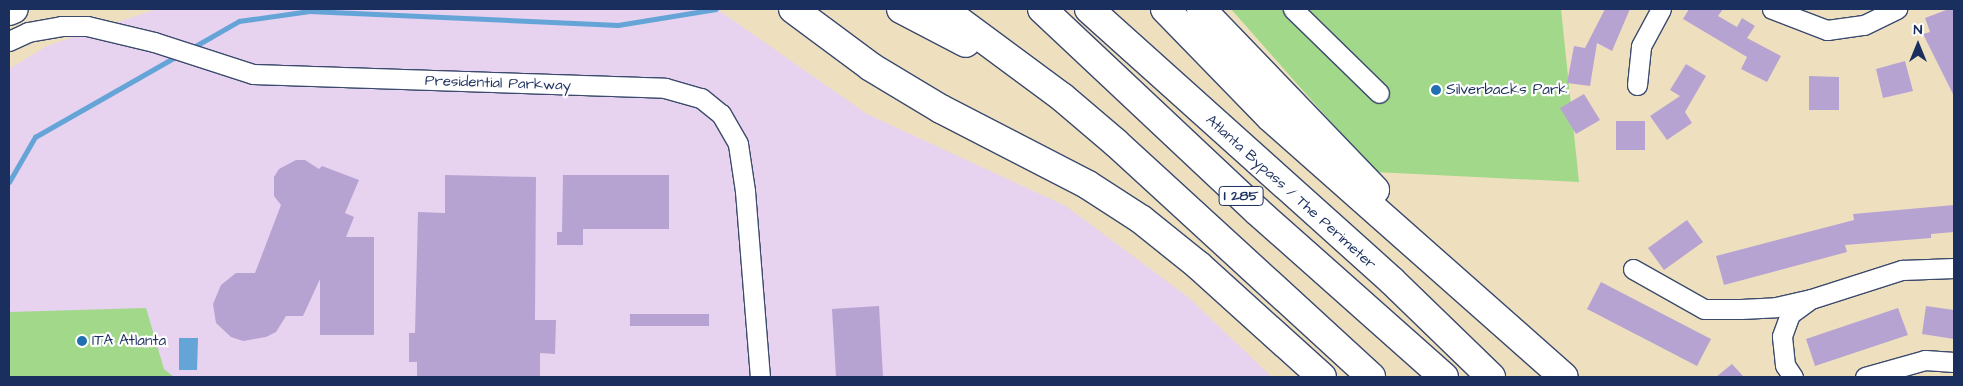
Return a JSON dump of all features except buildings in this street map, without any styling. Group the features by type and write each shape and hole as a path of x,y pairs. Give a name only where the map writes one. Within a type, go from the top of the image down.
{"highway":[{"path":"9,11 14,9"},
{"path":"793,9 878,71 941,108 1088,185 1142,220 1198,265 1322,377"},
{"path":"901,9 973,47 1116,143"},
{"path":"943,9 1055,92 1116,143 1364,372"},
{"name":"I 285","path":"1042,9 1249,204 1444,377"},
{"name":"Atlanta Bypass / The Perimeter","path":"1089,9 1183,96 1392,281 1491,377"},
{"path":"1108,9 1183,96"},
{"path":"1164,9 1270,117 1564,377"},
{"path":"1202,9 1488,309"},
{"path":"1216,9 1266,74"},
{"path":"1392,281 1512,377"}],"street":[{"path":"1293,9 1379,93"},
{"path":"1636,85 1641,46 1661,9"},
{"path":"1772,9 1827,30 1864,25 1897,9"},
{"name":"Presidential Parkway","path":"9,41 28,32 61,26 87,26 154,42 216,64 253,74 287,78 666,88 701,98 721,114 738,144 745,191 760,377"},
{"path":"1633,269 1704,309 1776,307 1811,299 1902,270 1954,268"},
{"path":"1793,377 1785,365 1782,336 1790,314 1811,299"},
{"path":"1865,377 1925,360 1954,362"}],"shaded area":[{"path":"157,9 717,9 867,114 1066,206 1188,297 1272,377 9,377 9,69 47,46"}],"green space":[{"name":"Silverbacks Park","path":"1231,9 1561,9 1579,182 1375,172"},
{"name":"ITA Atlanta","path":"146,308 164,369 174,377 9,377 9,312"}],"water":[{"path":"179,338 198,338 197,370 179,370"}],"waterway":[{"path":"192,48 239,21 309,11 618,25 716,9"},
{"path":"9,182 35,137 179,55"}],"place":[{"name":"Silverbacks Park","path":"1436,90"},
{"name":"ITA Atlanta","path":"82,341"}]}
